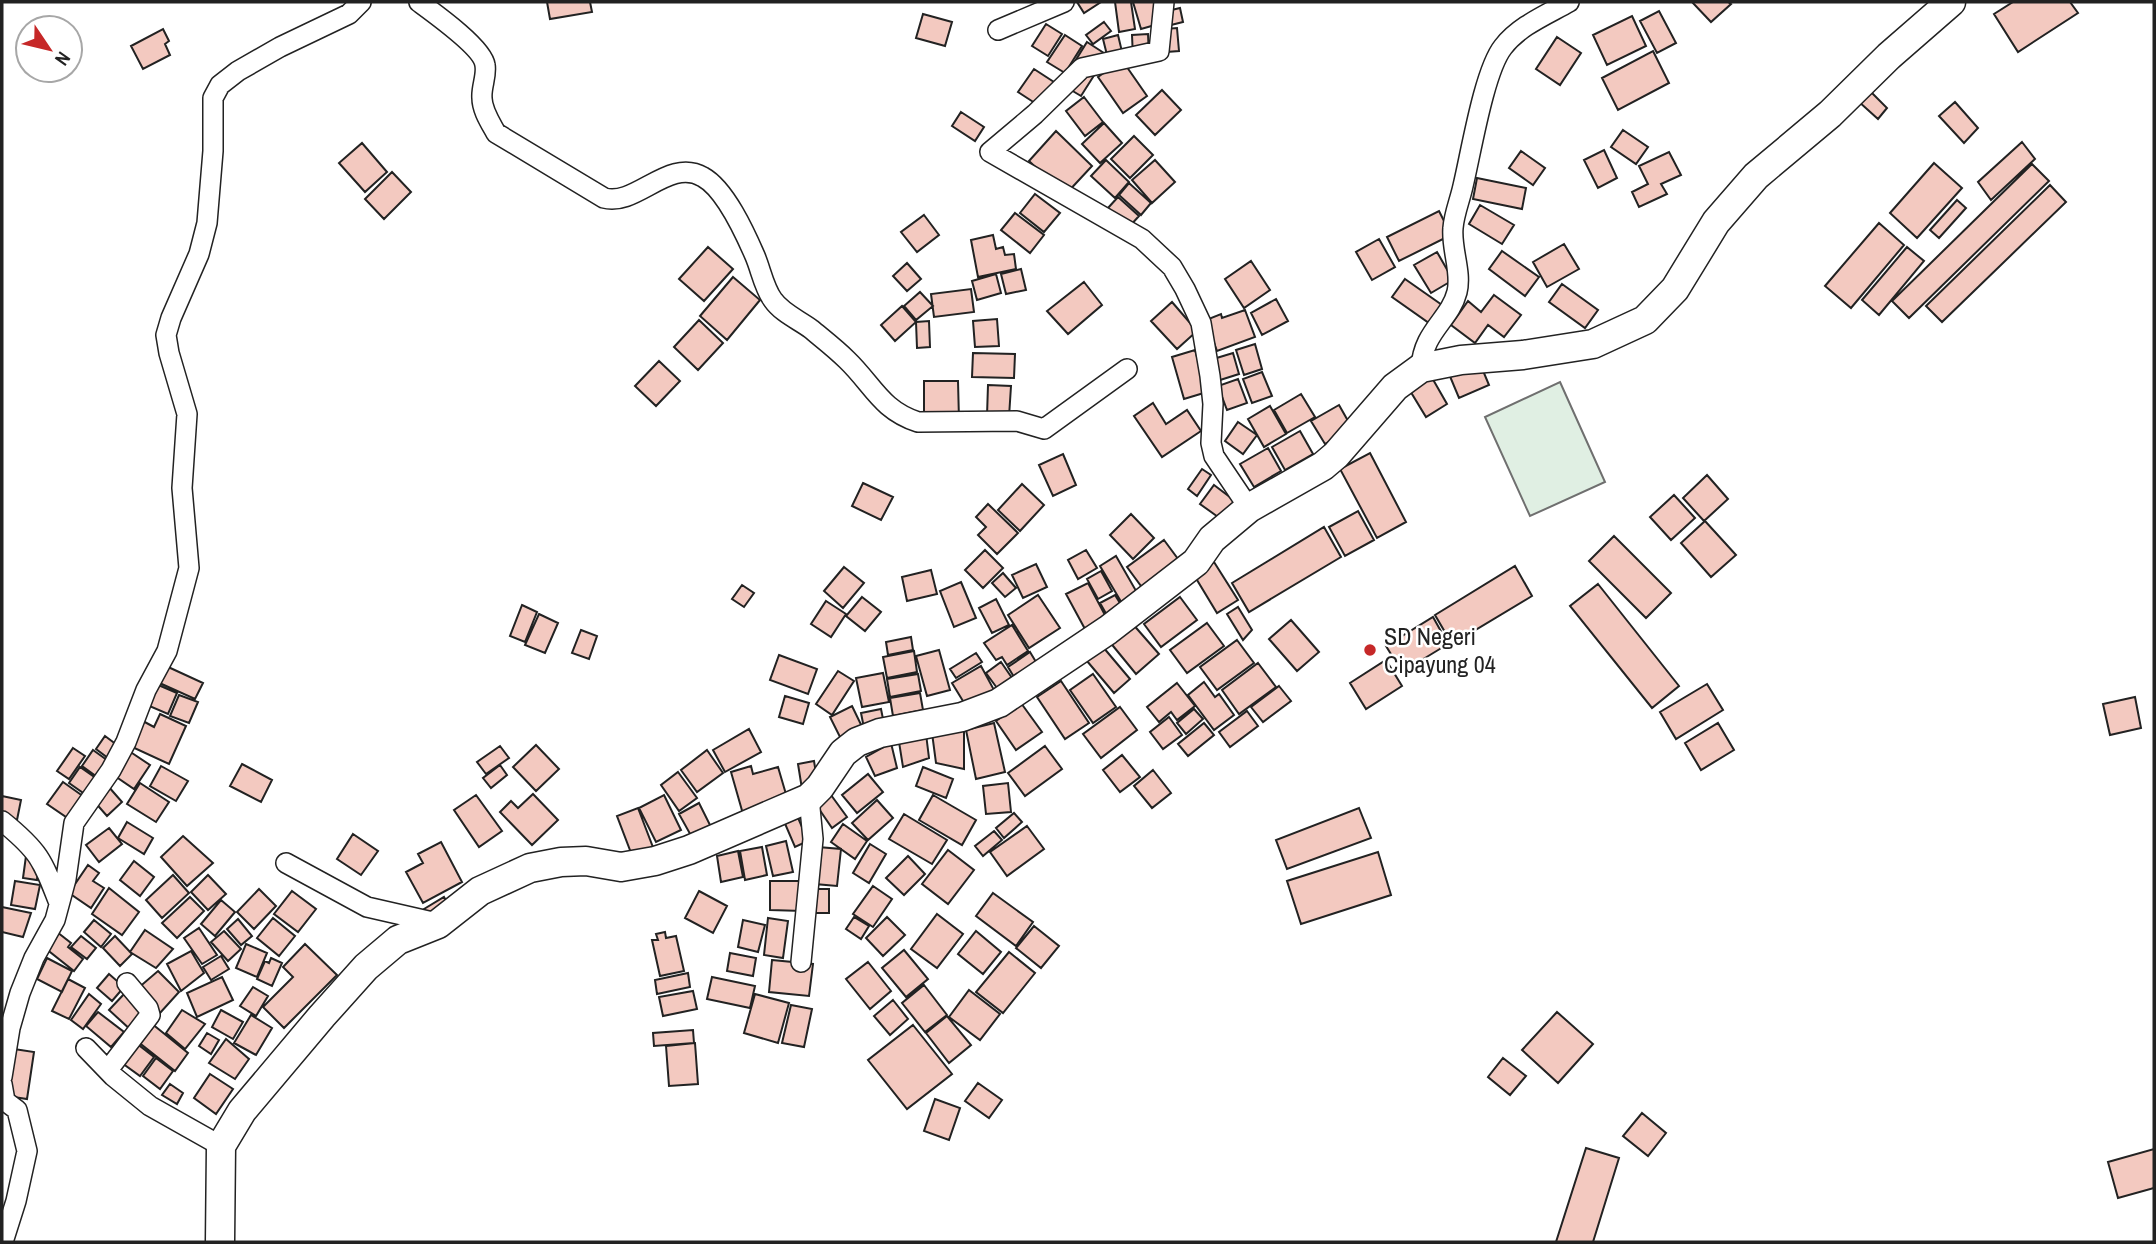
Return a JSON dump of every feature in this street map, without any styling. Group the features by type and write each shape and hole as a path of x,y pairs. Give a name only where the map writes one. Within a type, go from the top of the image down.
{"street":[{"path":"2,1077 10,1028 20,993 34,958 55,920 66,879 74,823 111,770 126,742 146,690 167,651 189,568 182,488 187,414 166,335 170,318 199,254 207,223 213,151 212,99 220,85 238,71 280,47 349,14 361,2"},
{"path":"419,2 449,25 482,58 485,66 481,100 496,133 604,198 620,200 640,188 681,172 697,174 718,188 755,256 772,299 848,361 892,411 905,418 918,422 1017,421 1044,429 1127,369"},
{"path":"998,30 1064,2"},
{"path":"1164,2 1158,51 1082,68 1035,114 990,152 1142,239 1172,267 1201,323 1213,404 1211,443 1214,456 1249,508"},
{"path":"1421,368 1422,354 1430,337 1456,294 1457,277 1452,248 1454,218 1496,59 1501,48 1514,35 1569,2"},
{"path":"220,1242 221,1146 242,1111 322,1016 366,967 398,940 438,924 480,891 530,868 561,862 586,861 621,867 655,861 689,850 808,798 820,787 843,753 857,742 880,733 962,717 999,703 1108,630 1162,590 1196,562 1212,539 1249,508 1323,466 1336,455 1395,387 1421,368 1461,360 1524,355 1593,344 1645,320 1675,289 1716,222 1756,176 1830,114 1889,56 1951,2"},
{"path":"801,962 813,839 808,798"},
{"path":"2,821 30,844 40,857 59,903"},
{"path":"286,863 367,908 438,924"},
{"path":"108,1070 150,1015 148,1008 127,983"},
{"path":"86,1048 150,1107 221,1146"},
{"path":"2,1084 5,1101 17,1110 27,1151 3,1242"}],"green space":[{"path":"1560,382 1605,482 1530,516 1485,417"}],"building":[{"path":"547,2 590,2 592,12 550,19"},
{"path":"1077,2 1101,2 1084,13"},
{"path":"1115,2 1131,2 1135,29 1119,32"},
{"path":"1133,2 1156,2 1162,23 1141,29"},
{"path":"1692,2 1728,2 1731,4 1711,22"},
{"path":"2013,2 2070,2 2078,13 2018,52 1994,14"},
{"path":"1180,8 1183,22 1167,26 1163,12"},
{"path":"1659,11 1676,43 1657,53 1640,21"},
{"path":"923,14 952,22 945,46 916,38"},
{"path":"1632,16 1646,46 1607,65 1593,35"},
{"path":"1104,22 1111,31 1093,44 1086,35"},
{"path":"1046,24 1062,34 1048,56 1032,46"},
{"path":"1177,28 1179,51 1153,53 1152,30"},
{"path":"163,29 169,41 165,44 170,55 143,69 131,46"},
{"path":"1148,34 1149,57 1133,58 1132,35"},
{"path":"1065,35 1082,46 1065,73 1047,62"},
{"path":"1118,35 1123,56 1108,59 1103,39"},
{"path":"1557,37 1581,53 1560,85 1536,69"},
{"path":"1087,42 1107,55 1081,96 1061,84"},
{"path":"1653,51 1669,83 1618,110 1602,78"},
{"path":"1122,60 1147,96 1123,113 1098,77"},
{"path":"1034,69 1057,84 1041,107 1018,92"},
{"path":"1162,90 1181,110 1155,135 1136,115"},
{"path":"1869,90 1887,108 1878,119 1858,101"},
{"path":"1084,97 1103,122 1085,136 1066,111"},
{"path":"1955,102 1978,128 1964,143 1939,116"},
{"path":"961,112 984,127 975,141 952,126"},
{"path":"1104,123 1122,143 1100,163 1082,144"},
{"path":"1623,130 1648,147 1636,164 1611,147"},
{"path":"1056,131 1092,166 1065,195 1029,161"},
{"path":"1134,136 1153,155 1130,178 1111,159"},
{"path":"2022,142 2035,159 1991,200 1978,182"},
{"path":"362,143 387,172 365,192 339,163"},
{"path":"1604,150 1617,178 1598,188 1584,160"},
{"path":"1521,151 1545,168 1533,185 1509,168"},
{"path":"1669,152 1681,175 1661,184 1667,194 1639,207 1632,192 1648,184 1639,166"},
{"path":"1106,160 1129,182 1115,198 1091,176"},
{"path":"1155,160 1175,182 1152,203 1132,180"},
{"path":"1934,163 1962,188 1917,238 1890,213"},
{"path":"2032,164 2049,181 1909,318 1892,301"},
{"path":"392,172 411,192 384,219 365,199"},
{"path":"1477,178 1526,188 1522,209 1473,199"},
{"path":"1129,183 1151,203 1141,215 1119,195"},
{"path":"2050,185 2066,202 1942,322 1926,306"},
{"path":"1035,194 1060,213 1044,232 1020,213"},
{"path":"1118,197 1139,216 1129,227 1108,208"},
{"path":"1957,200 1966,208 1939,238 1930,230"},
{"path":"1480,205 1514,225 1502,244 1469,224"},
{"path":"1439,211 1451,235 1399,261 1387,237"},
{"path":"1015,213 1044,235 1030,253 1001,230"},
{"path":"924,215 939,235 917,252 901,232"},
{"path":"1879,223 1904,245 1851,308 1825,286"},
{"path":"993,235 996,249 1003,247 1005,255 1014,254 1016,269 978,277 971,240"},
{"path":"1379,239 1395,267 1372,280 1356,252"},
{"path":"1564,244 1579,269 1547,287 1533,262"},
{"path":"708,247 733,269 704,301 679,279"},
{"path":"1907,247 1924,261 1879,315 1862,300"},
{"path":"1502,251 1539,277 1525,296 1489,269"},
{"path":"1437,252 1453,280 1431,293 1414,265"},
{"path":"1251,261 1270,290 1244,308 1225,279"},
{"path":"907,263 921,279 907,291 893,276"},
{"path":"1021,269 1026,290 1006,294 1001,274"},
{"path":"996,274 1001,293 977,300 972,281"},
{"path":"733,277 760,300 727,340 700,316"},
{"path":"1405,279 1442,305 1429,323 1392,297"},
{"path":"1084,282 1102,305 1068,334 1047,311"},
{"path":"1562,284 1598,310 1585,328 1549,302"},
{"path":"971,289 974,312 934,317 931,294"},
{"path":"920,292 933,306 916,320 904,306"},
{"path":"1494,295 1521,315 1504,337 1488,325 1475,343 1451,325 1468,301 1481,312"},
{"path":"1276,299 1288,321 1262,335 1251,313"},
{"path":"1172,302 1197,331 1177,349 1151,321"},
{"path":"902,306 916,322 895,341 881,325"},
{"path":"1245,310 1255,337 1217,351 1206,320"},
{"path":"997,319 999,346 975,347 973,321"},
{"path":"699,320 723,343 698,370 674,347"},
{"path":"929,321 930,347 917,348 916,322"},
{"path":"1255,344 1262,369 1244,375 1236,350"},
{"path":"1195,350 1207,392 1184,399 1172,357"},
{"path":"973,353 1015,354 1014,378 972,377"},
{"path":"1233,353 1239,374 1217,381 1210,360"},
{"path":"659,361 680,381 656,406 635,386"},
{"path":"1479,361 1489,385 1459,398 1449,374"},
{"path":"1262,372 1272,396 1252,403 1243,379"},
{"path":"1431,376 1447,404 1426,417 1409,389"},
{"path":"1238,379 1247,403 1227,410 1218,386"},
{"path":"924,381 958,381 959,420 924,420"},
{"path":"988,385 1011,386 1009,417 987,416"},
{"path":"1301,394 1315,417 1287,433 1274,410"},
{"path":"1153,403 1166,424 1187,410 1201,431 1162,457 1134,416"},
{"path":"1339,405 1352,428 1325,444 1311,421"},
{"path":"1270,406 1286,434 1264,447 1248,419"},
{"path":"1238,422 1257,435 1243,454 1225,441"},
{"path":"1300,431 1313,454 1285,470 1272,447"},
{"path":"1268,448 1281,471 1254,487 1240,464"},
{"path":"1370,453 1406,522 1377,538 1340,469"},
{"path":"1063,454 1076,485 1053,496 1039,465"},
{"path":"1202,469 1211,475 1197,496 1188,489"},
{"path":"1707,475 1728,499 1704,521 1683,498"},
{"path":"863,483 893,497 881,520 852,506"},
{"path":"1022,484 1044,505 1020,531 998,510"},
{"path":"1214,485 1239,504 1225,522 1200,504"},
{"path":"1674,495 1695,518 1671,540 1650,517"},
{"path":"988,504 1018,533 997,554 978,535 986,527 976,517"},
{"path":"1358,511 1374,540 1345,556 1329,527"},
{"path":"1131,514 1154,538 1133,559 1110,535"},
{"path":"1705,521 1736,555 1711,577 1681,543"},
{"path":"1324,527 1341,557 1249,612 1232,583"},
{"path":"1614,536 1671,593 1646,618 1589,561"},
{"path":"1164,540 1181,563 1144,590 1127,567"},
{"path":"985,550 1003,568 983,588 965,570"},
{"path":"1086,550 1097,568 1078,579 1068,560"},
{"path":"1116,556 1139,596 1123,605 1100,566"},
{"path":"1214,562 1238,600 1217,613 1194,575"},
{"path":"1036,564 1047,587 1023,598 1012,575"},
{"path":"1515,566 1532,596 1452,644 1435,615"},
{"path":"844,567 864,583 843,608 824,591"},
{"path":"931,570 937,594 907,601 902,577"},
{"path":"1101,571 1112,591 1098,599 1087,579"},
{"path":"1003,573 1016,588 1005,597 992,583"},
{"path":"961,582 976,618 954,627 940,591"},
{"path":"1088,583 1106,617 1085,629 1066,594"},
{"path":"1598,584 1679,686 1652,708 1570,606"},
{"path":"742,585 754,593 744,607 732,599"},
{"path":"1038,595 1060,628 1029,648 1008,615"},
{"path":"1115,595 1123,608 1108,617 1100,603"},
{"path":"862,597 881,612 865,631 846,616"},
{"path":"1180,597 1197,620 1161,647 1144,624"},
{"path":"996,599 1009,625 992,633 979,608"},
{"path":"826,601 846,614 831,637 811,624"},
{"path":"522,605 537,612 525,642 510,636"},
{"path":"1238,607 1252,630 1243,640 1227,614"},
{"path":"539,614 558,623 545,653 525,645"},
{"path":"1433,617 1448,644 1402,672 1386,646"},
{"path":"1291,620 1319,652 1297,671 1269,639"},
{"path":"1131,622 1159,654 1136,674 1109,641"},
{"path":"1207,623 1224,646 1187,673 1170,650"},
{"path":"1012,625 1028,651 1007,665 1002,657 996,660 984,643"},
{"path":"581,630 597,636 589,659 572,653"},
{"path":"911,637 913,650 888,655 886,642"},
{"path":"1237,640 1254,663 1217,690 1200,667"},
{"path":"1103,647 1130,679 1114,693 1087,661"},
{"path":"939,650 950,690 927,696 916,656"},
{"path":"914,651 917,672 887,678 883,657"},
{"path":"1030,652 1039,667 1017,682 1008,667"},
{"path":"976,653 982,662 956,678 950,669"},
{"path":"779,655 817,669 808,694 770,680"},
{"path":"1386,660 1402,686 1366,709 1350,683"},
{"path":"1001,662 1012,678 997,688 986,673"},
{"path":"1258,663 1276,687 1239,714 1222,690"},
{"path":"166,666 203,683 195,699 155,681"},
{"path":"981,666 994,690 966,706 952,683"},
{"path":"838,671 854,681 832,715 816,704"},
{"path":"883,673 889,702 862,707 856,678"},
{"path":"918,674 921,691 890,697 887,679"},
{"path":"1093,674 1116,707 1093,723 1070,690"},
{"path":"1061,681 1089,723 1065,739 1037,697"},
{"path":"1204,682 1215,697 1219,694 1234,715 1214,730 1188,695"},
{"path":"1177,683 1195,706 1177,720 1171,712 1159,722 1147,707"},
{"path":"156,684 177,693 168,714 147,705"},
{"path":"1707,684 1723,710 1676,739 1660,712"},
{"path":"1279,686 1291,701 1263,722 1251,707"},
{"path":"920,693 923,710 893,716 890,698"},
{"path":"179,695 198,702 189,723 170,716"},
{"path":"785,696 809,703 803,724 779,717"},
{"path":"2135,697 2141,728 2110,735 2103,704"},
{"path":"1021,703 1042,732 1016,750 996,721"},
{"path":"852,706 867,737 845,747 830,717"},
{"path":"1120,707 1137,730 1101,758 1083,734"},
{"path":"881,709 885,729 865,733 861,713"},
{"path":"1194,709 1203,719 1186,734 1177,723"},
{"path":"1247,711 1258,726 1230,747 1219,732"},
{"path":"160,714 186,726 169,764 130,746 141,720 154,727"},
{"path":"1169,717 1182,735 1163,749 1150,732"},
{"path":"994,723 1005,772 976,779 966,730"},
{"path":"1204,723 1214,735 1188,756 1178,744"},
{"path":"1718,723 1734,750 1701,770 1685,743"},
{"path":"749,729 761,752 725,772 713,750"},
{"path":"964,730 964,769 936,763 932,733"},
{"path":"926,734 929,758 903,767 899,742"},
{"path":"105,736 121,748 112,761 96,749"},
{"path":"891,743 897,768 875,776 866,757"},
{"path":"536,745 559,769 536,791 513,767"},
{"path":"500,746 509,758 486,774 477,762"},
{"path":"1045,746 1062,769 1025,796 1008,773"},
{"path":"73,748 85,756 69,779 57,771"},
{"path":"93,750 111,763 100,779 82,766"},
{"path":"707,750 723,773 697,792 681,770"},
{"path":"129,751 150,765 134,789 112,774"},
{"path":"1122,755 1140,777 1120,792 1103,770"},
{"path":"814,761 818,786 802,789 798,764"},
{"path":"242,764 272,780 261,802 230,786"},
{"path":"500,765 507,775 491,788 483,778"},
{"path":"161,766 188,781 176,801 150,786"},
{"path":"751,766 753,774 778,767 788,801 743,814 731,772"},
{"path":"80,767 100,781 89,797 69,783"},
{"path":"923,767 953,779 946,798 916,786"},
{"path":"1153,770 1171,793 1152,808 1134,786"},
{"path":"678,772 697,798 679,811 661,785"},
{"path":"868,774 883,792 857,813 842,795"},
{"path":"63,782 87,799 72,821 47,804"},
{"path":"140,783 169,802 156,822 127,804"},
{"path":"1008,783 1011,812 986,814 983,786"},
{"path":"108,786 122,802 107,816 93,800"},
{"path":"533,794 558,820 532,845 500,812 511,801 518,808"},
{"path":"476,795 502,831 479,847 454,810"},
{"path":"664,795 681,830 656,842 639,808"},
{"path":"831,795 847,817 832,828 817,806"},
{"path":"933,795 976,820 962,845 919,820"},
{"path":"2,796 21,800 17,820 2,817"},
{"path":"877,800 893,818 868,840 852,823"},
{"path":"699,803 713,831 694,841 679,814"},
{"path":"638,808 654,850 633,858 617,816"},
{"path":"1359,808 1371,838 1287,869 1276,840"},
{"path":"796,813 808,841 795,847 783,819"},
{"path":"1014,813 1022,822 1004,838 996,828"},
{"path":"904,814 947,840 932,864 889,839"},
{"path":"127,822 153,838 144,854 118,838"},
{"path":"843,824 867,841 855,859 831,842"},
{"path":"1027,826 1044,849 1007,876 990,852"},
{"path":"109,828 122,844 99,862 86,845"},
{"path":"994,831 1002,840 983,856 975,846"},
{"path":"353,834 378,851 361,875 337,859"},
{"path":"183,836 213,863 187,886 161,857"},
{"path":"786,841 793,872 773,876 766,846"},
{"path":"441,842 462,882 423,903 406,872 423,863 418,854"},
{"path":"870,844 886,854 869,883 853,873"},
{"path":"762,847 767,875 745,880 740,851"},
{"path":"818,847 841,849 837,886 815,884"},
{"path":"948,850 974,870 948,904 922,884"},
{"path":"738,851 743,877 721,882 717,856"},
{"path":"1378,852 1391,895 1301,924 1287,881"},
{"path":"26,856 40,858 37,880 23,878"},
{"path":"908,856 925,874 904,895 886,878"},
{"path":"134,861 154,877 140,896 120,880"},
{"path":"88,865 99,873 93,881 104,888 91,908 69,893"},
{"path":"173,875 189,893 162,918 146,900"},
{"path":"208,875 226,894 208,910 191,892"},
{"path":"15,881 40,885 35,909 11,905"},
{"path":"770,881 804,881 803,911 770,910"},
{"path":"873,886 892,899 873,927 853,914"},
{"path":"109,888 139,912 122,935 92,914"},
{"path":"259,889 276,906 254,929 237,912"},
{"path":"812,889 829,889 829,913 811,913"},
{"path":"292,891 316,909 298,932 274,914"},
{"path":"699,891 727,906 713,933 685,918"},
{"path":"993,893 1033,922 1016,946 976,916"},
{"path":"190,897 204,911 177,938 162,923"},
{"path":"444,897 451,909 431,921 424,909"},
{"path":"221,900 235,912 215,936 201,924"},
{"path":"2,907 31,913 23,937 2,932"},
{"path":"937,914 963,934 937,968 911,949"},
{"path":"854,917 869,926 861,939 846,929"},
{"path":"887,917 905,935 883,956 866,938"},
{"path":"273,918 295,936 279,956 257,938"},
{"path":"768,918 788,921 783,958 764,955"},
{"path":"238,919 252,936 241,945 227,929"},
{"path":"94,920 111,934 101,947 84,932"},
{"path":"743,920 765,925 758,952 738,947"},
{"path":"1034,926 1059,946 1041,968 1016,948"},
{"path":"199,928 217,955 202,964 184,938"},
{"path":"145,930 173,949 156,968 130,952"},
{"path":"224,931 241,949 228,961 211,942"},
{"path":"976,931 1001,952 983,974 958,954"},
{"path":"57,932 71,943 68,947 83,959 74,971 45,948"},
{"path":"665,932 666,938 676,936 684,971 660,976 652,940 658,940 656,934"},
{"path":"81,936 96,948 87,959 71,947"},
{"path":"115,936 132,954 120,966 103,948"},
{"path":"246,944 267,953 257,977 236,968"},
{"path":"305,944 337,975 284,1028 263,1007 293,977 283,967"},
{"path":"904,950 928,979 906,997 882,968"},
{"path":"191,951 204,973 181,991 167,964"},
{"path":"1009,952 1035,973 1003,1013 976,992"},
{"path":"730,953 756,958 753,976 727,971"},
{"path":"221,956 229,969 211,980 203,967"},
{"path":"47,958 72,971 62,992 37,979"},
{"path":"271,958 282,963 272,986 257,979 265,961 269,963"},
{"path":"772,960 813,964 809,996 769,992"},
{"path":"868,962 891,991 870,1009 846,979"},
{"path":"158,971 179,992 160,1013 137,989"},
{"path":"688,973 690,987 657,994 655,980"},
{"path":"109,974 124,987 112,1001 97,988"},
{"path":"222,977 233,1000 197,1017 187,993"},
{"path":"712,977 755,986 750,1008 707,999"},
{"path":"68,979 85,988 69,1019 52,1011"},
{"path":"924,985 947,1015 925,1032 902,1003"},
{"path":"253,987 268,996 256,1016 240,1006"},
{"path":"969,990 1000,1014 980,1040 949,1017"},
{"path":"693,991 697,1009 663,1016 659,997"},
{"path":"125,993 148,1014 132,1031 109,1010"},
{"path":"89,994 101,1004 83,1029 71,1020"},
{"path":"755,994 789,1003 778,1043 744,1033"},
{"path":"893,1000 908,1019 890,1035 874,1016"},
{"path":"791,1005 812,1009 804,1047 782,1043"},
{"path":"182,1010 205,1024 185,1049 166,1033"},
{"path":"221,1010 243,1022 233,1039 212,1027"},
{"path":"98,1012 124,1032 111,1047 86,1026"},
{"path":"1557,1012 1593,1044 1558,1083 1522,1050"},
{"path":"251,1015 272,1028 256,1055 234,1043"},
{"path":"947,1016 971,1045 949,1063 926,1033"},
{"path":"151,1023 188,1053 175,1071 137,1041"},
{"path":"913,1025 952,1074 907,1109 868,1060"},
{"path":"693,1030 694,1043 654,1046 653,1033"},
{"path":"207,1033 219,1040 211,1054 199,1046"},
{"path":"226,1039 249,1059 235,1079 209,1063"},
{"path":"136,1043 154,1057 140,1076 122,1063"},
{"path":"695,1043 698,1084 669,1086 666,1046"},
{"path":"14,1049 34,1052 27,1099 7,1096"},
{"path":"156,1058 173,1071 160,1089 143,1076"},
{"path":"1503,1058 1526,1076 1510,1095 1488,1077"},
{"path":"210,1074 233,1089 216,1114 194,1098"},
{"path":"978,1083 1002,1100 989,1118 965,1101"},
{"path":"170,1084 183,1093 177,1104 162,1095"},
{"path":"935,1099 960,1108 949,1140 924,1131"},
{"path":"1642,1113 1666,1133 1648,1156 1623,1136"},
{"path":"1586,1148 1619,1158 1593,1242 1556,1242"},
{"path":"2154,1149 2154,1188 2118,1198 2108,1162"}],"place":[{"name":"SD Negeri Cipayung 04","path":"1370,650"}]}
